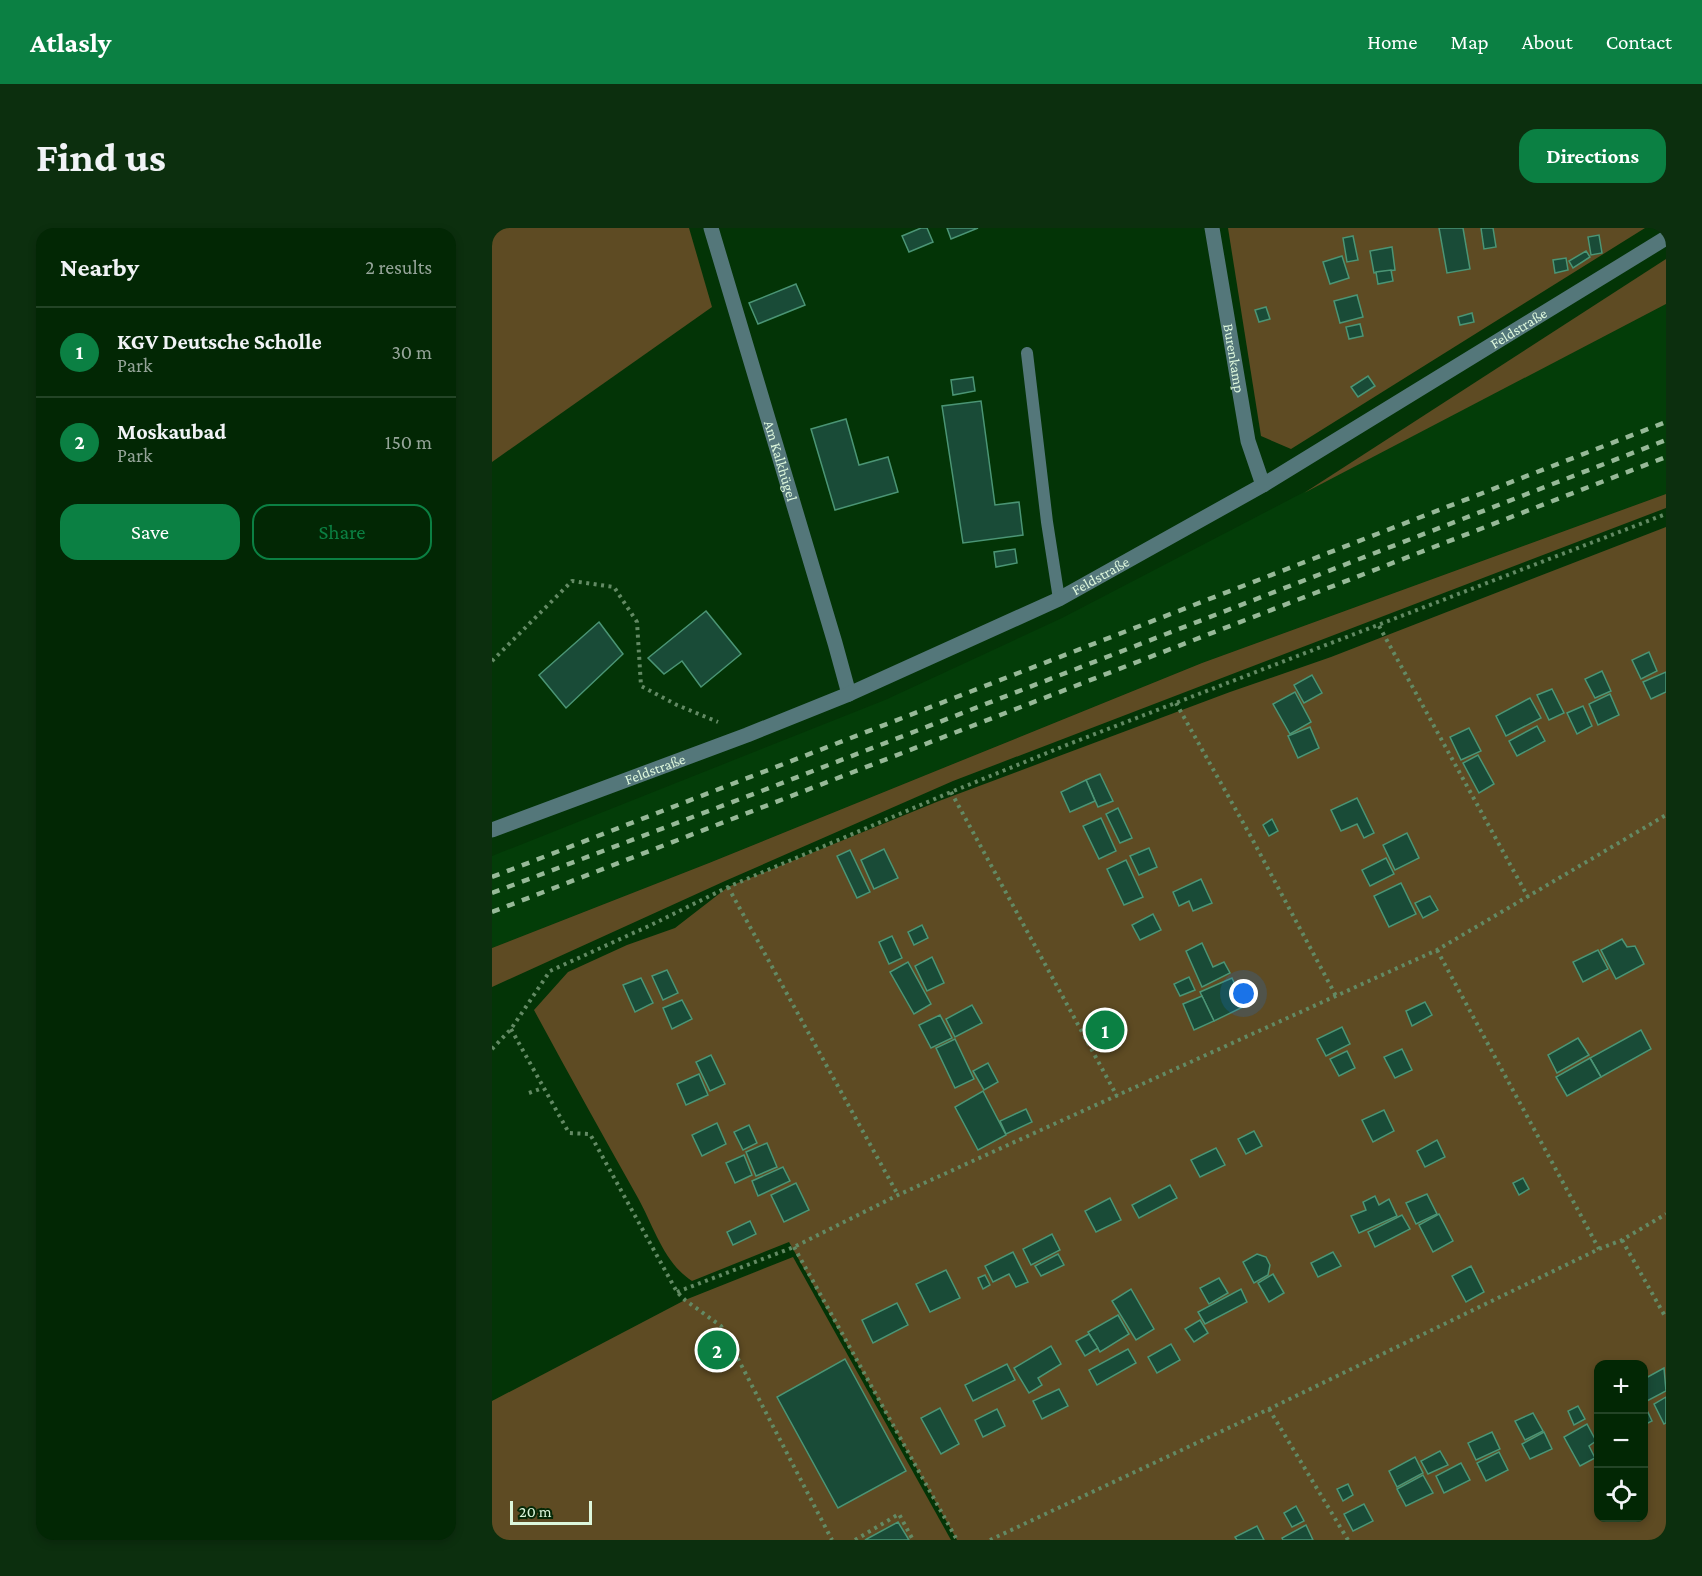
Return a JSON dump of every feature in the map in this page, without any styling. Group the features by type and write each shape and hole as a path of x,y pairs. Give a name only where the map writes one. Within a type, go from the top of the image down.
{"street":[{"name":"Am Kalkhügel","path":"711,228 836,643 849,694"},
{"name":"Burenkamp","path":"1212,228 1248,441 1263,485"},
{"name":"Feldstraße","path":"492,830 747,735 849,694 1059,600 1263,485 1666,238"}],"lane":[{"path":"1027,353 1047,522 1059,600"}],"path":[{"path":"492,1050 511,1029 550,971 728,887 951,792 1666,514"},
{"path":"492,661 572,581 614,587 637,622 641,686 676,705 747,735"},
{"path":"1379,626 1528,897"},
{"path":"1176,703 1336,996"},
{"path":"951,792 1117,1096"},
{"path":"678,1292 794,1247 898,1195 1437,950 1666,815"},
{"path":"728,887 898,1195"},
{"path":"1437,950 1599,1249"},
{"path":"511,1029 569,1133 590,1134 678,1292 685,1300 721,1326 832,1540"},
{"path":"529,1093 543,1088"},
{"path":"990,1540 1622,1240 1666,1214"},
{"path":"1622,1240 1666,1318"},
{"path":"794,1247 957,1540"},
{"path":"1269,1409 1348,1540"},
{"path":"855,1540 899,1514 913,1540"}],"shaded area":[{"path":"492,228 689,228 712,307 492,462"},
{"path":"1228,228 1645,228 1291,449 1261,436"},
{"path":"1666,259 1666,304 1304,493"},
{"path":"1666,304 1666,494 1202,663 709,863 492,948 492,856 885,700 1062,618"},
{"path":"1666,494 1666,508 953,781 492,987 492,948 709,863 1202,663"},
{"path":"1666,527 1666,1540 957,1540 789,1242 692,1281 682,1273 660,1244 638,1198 534,1010 568,972 627,945 675,928 728,887 939,801 1230,692 1331,657"},
{"path":"793,1257 951,1540 492,1540 492,1401 685,1300"}],"building":[{"path":"921,228 927,228 933,242 909,252 902,236"},
{"path":"947,228 978,228 951,239"},
{"path":"1439,228 1463,228 1470,269 1447,273"},
{"path":"1481,228 1493,228 1496,247 1484,249"},
{"path":"1599,235 1602,253 1591,255 1588,237"},
{"path":"1353,236 1358,260 1347,262 1343,238"},
{"path":"1392,247 1395,270 1374,273 1370,251"},
{"path":"1586,251 1590,257 1573,268 1569,261"},
{"path":"1342,256 1349,278 1330,284 1323,262"},
{"path":"1566,258 1568,270 1555,273 1553,260"},
{"path":"1391,270 1393,281 1378,284 1376,272"},
{"path":"796,284 805,305 758,324 749,303"},
{"path":"1357,295 1363,317 1340,323 1334,301"},
{"path":"1266,307 1270,319 1259,322 1255,310"},
{"path":"1472,313 1474,322 1460,325 1458,317"},
{"path":"1360,324 1363,336 1349,339 1346,327"},
{"path":"1368,376 1375,386 1358,397 1351,387"},
{"path":"973,377 975,391 953,395 951,380"},
{"path":"981,401 995,505 1019,502 1023,535 963,543 942,406"},
{"path":"846,419 859,465 888,457 898,492 835,510 811,429"},
{"path":"1015,549 1017,563 996,567 994,552"},
{"path":"706,611 741,654 701,687 682,661 664,674 648,658"},
{"path":"599,622 623,654 566,708 539,675"},
{"path":"1649,652 1657,671 1641,679 1632,660"},
{"path":"1602,671 1611,691 1595,698 1585,679"},
{"path":"1666,672 1666,692 1651,699 1643,682"},
{"path":"1312,675 1322,693 1304,703 1294,685"},
{"path":"1552,689 1564,713 1549,720 1537,695"},
{"path":"1295,692 1311,722 1290,734 1273,704"},
{"path":"1610,694 1619,715 1598,725 1589,704"},
{"path":"1530,698 1541,718 1506,736 1496,716"},
{"path":"1583,706 1592,726 1577,734 1567,713"},
{"path":"1537,726 1545,741 1517,756 1509,741"},
{"path":"1310,727 1319,748 1298,758 1288,736"},
{"path":"1469,728 1481,751 1461,760 1450,737"},
{"path":"1478,755 1494,784 1479,793 1463,763"},
{"path":"1100,774 1113,801 1098,807 1086,780"},
{"path":"1086,780 1095,801 1070,812 1061,792"},
{"path":"1357,798 1374,833 1364,838 1357,824 1341,831 1331,810"},
{"path":"1118,808 1132,838 1120,843 1106,814"},
{"path":"1101,818 1116,851 1099,859 1083,826"},
{"path":"1272,819 1278,831 1269,836 1263,825"},
{"path":"1407,833 1419,858 1395,870 1383,845"},
{"path":"1149,848 1157,867 1139,875 1130,856"},
{"path":"884,849 898,878 874,889 861,860"},
{"path":"850,850 870,892 857,898 837,856"},
{"path":"1386,858 1394,874 1370,886 1362,870"},
{"path":"1126,860 1143,897 1124,905 1107,869"},
{"path":"1201,879 1212,903 1193,911 1189,901 1179,906 1173,892"},
{"path":"1401,883 1416,914 1389,927 1374,896"},
{"path":"1430,896 1438,910 1423,918 1415,903"},
{"path":"1153,914 1161,930 1140,940 1132,925"},
{"path":"922,925 928,938 914,945 908,932"},
{"path":"892,936 902,958 889,964 879,942"},
{"path":"1622,939 1627,947 1635,946 1644,964 1616,979 1601,950"},
{"path":"1202,943 1213,967 1224,962 1230,973 1202,987 1186,951"},
{"path":"1598,950 1608,969 1583,982 1573,962"},
{"path":"932,957 944,983 927,991 915,966"},
{"path":"908,962 931,1004 914,1014 890,972"},
{"path":"667,970 678,993 663,1000 652,976"},
{"path":"1189,977 1195,990 1180,996 1174,984"},
{"path":"641,978 653,1003 635,1012 623,985"},
{"path":"1232,978 1245,1006 1214,1021 1200,992"},
{"path":"1202,996 1214,1021 1194,1030 1183,1004"},
{"path":"682,1000 692,1019 672,1029 663,1008"},
{"path":"1425,1002 1432,1015 1412,1026 1406,1011"},
{"path":"972,1005 982,1023 955,1037 946,1019"},
{"path":"940,1015 952,1038 931,1048 919,1025"},
{"path":"1342,1027 1350,1044 1326,1056 1317,1039"},
{"path":"1641,1030 1651,1049 1601,1077 1590,1058"},
{"path":"1578,1038 1589,1055 1557,1073 1548,1055"},
{"path":"955,1039 974,1079 955,1088 936,1048"},
{"path":"1402,1049 1412,1070 1395,1078 1384,1057"},
{"path":"1347,1051 1355,1068 1339,1076 1330,1059"},
{"path":"711,1055 725,1084 710,1091 696,1062"},
{"path":"1590,1058 1601,1077 1567,1096 1556,1077"},
{"path":"988,1063 998,1082 984,1090 973,1071"},
{"path":"699,1074 708,1095 686,1105 677,1084"},
{"path":"983,1091 1006,1135 978,1150 955,1107"},
{"path":"1026,1109 1032,1122 1006,1134 1000,1121"},
{"path":"1384,1110 1394,1131 1373,1142 1362,1120"},
{"path":"717,1123 726,1144 702,1156 692,1135"},
{"path":"749,1125 757,1143 743,1150 734,1132"},
{"path":"1254,1131 1262,1146 1246,1154 1238,1139"},
{"path":"1437,1140 1445,1157 1425,1167 1417,1151"},
{"path":"767,1143 777,1167 756,1176 746,1152"},
{"path":"1216,1148 1225,1165 1200,1177 1191,1160"},
{"path":"744,1155 752,1175 735,1183 726,1163"},
{"path":"783,1167 790,1181 758,1196 752,1181"},
{"path":"1523,1178 1529,1189 1519,1195 1513,1183"},
{"path":"796,1183 809,1210 784,1222 771,1195"},
{"path":"1170,1185 1177,1198 1139,1218 1132,1205"},
{"path":"1427,1194 1437,1214 1416,1224 1406,1203"},
{"path":"1375,1196 1379,1205 1389,1199 1397,1216 1359,1233 1351,1216 1366,1210 1363,1202"},
{"path":"1110,1198 1121,1220 1096,1232 1085,1211"},
{"path":"1439,1214 1453,1241 1433,1252 1419,1225"},
{"path":"1402,1215 1410,1229 1375,1247 1368,1232"},
{"path":"750,1221 756,1234 733,1245 727,1232"},
{"path":"1052,1234 1060,1250 1031,1265 1023,1249"},
{"path":"1013,1252 1028,1282 1016,1287 1009,1274 993,1282 985,1266"},
{"path":"1333,1252 1341,1266 1318,1277 1311,1263"},
{"path":"1058,1254 1064,1265 1041,1276 1035,1266"},
{"path":"1257,1254 1266,1257 1270,1265 1268,1275 1254,1283 1243,1262"},
{"path":"1471,1266 1484,1292 1466,1302 1452,1276"},
{"path":"946,1270 960,1298 930,1312 916,1284"},
{"path":"1273,1274 1284,1293 1269,1302 1258,1283"},
{"path":"985,1275 990,1285 983,1289 978,1278"},
{"path":"1219,1278 1228,1293 1209,1304 1200,1288"},
{"path":"1131,1289 1154,1329 1136,1340 1112,1301"},
{"path":"1241,1289 1247,1302 1205,1324 1198,1312"},
{"path":"897,1303 908,1325 873,1343 862,1320"},
{"path":"1118,1315 1129,1334 1100,1352 1088,1332"},
{"path":"1200,1320 1208,1333 1194,1342 1185,1329"},
{"path":"1089,1334 1098,1348 1085,1356 1076,1341"},
{"path":"1171,1344 1180,1360 1157,1373 1148,1357"},
{"path":"1051,1346 1061,1364 1038,1378 1042,1385 1029,1393 1014,1368"},
{"path":"1128,1349 1136,1363 1097,1385 1089,1370"},
{"path":"845,1359 906,1471 838,1508 777,1397"},
{"path":"1007,1364 1015,1380 973,1401 965,1385"},
{"path":"1664,1368 1666,1391 1648,1400 1648,1377"},
{"path":"1059,1389 1068,1406 1042,1419 1033,1401"},
{"path":"1666,1397 1666,1423 1664,1424 1654,1404"},
{"path":"1578,1406 1585,1419 1574,1425 1568,1411"},
{"path":"940,1408 959,1444 941,1454 921,1418"},
{"path":"997,1409 1005,1426 983,1437 975,1420"},
{"path":"1533,1413 1543,1431 1525,1440 1515,1421"},
{"path":"1587,1424 1594,1437 1594,1442 1589,1446 1594,1459 1580,1466 1564,1437"},
{"path":"1492,1432 1500,1449 1476,1460 1468,1443"},
{"path":"1544,1432 1552,1449 1530,1459 1522,1444"},
{"path":"1440,1451 1448,1465 1428,1474 1421,1461"},
{"path":"1499,1452 1508,1470 1486,1481 1477,1463"},
{"path":"1415,1457 1423,1473 1397,1487 1389,1471"},
{"path":"1461,1463 1470,1480 1444,1493 1436,1476"},
{"path":"1423,1475 1433,1493 1406,1506 1397,1489"},
{"path":"1348,1484 1353,1495 1343,1501 1337,1489"},
{"path":"1364,1504 1373,1521 1353,1531 1344,1514"},
{"path":"1296,1506 1304,1521 1292,1527 1284,1513"},
{"path":"898,1522 909,1540 865,1540"},
{"path":"1306,1525 1313,1540 1283,1540 1282,1538"},
{"path":"1257,1526 1264,1540 1237,1540 1235,1537"}],"railway":[{"path":"492,877 1666,422"},
{"path":"492,893 764,790 1666,440"},
{"path":"492,912 1666,457"}],"place":[{"name":"KGV Deutsche Scholle","path":"1105,1030"},
{"name":"Moskaubad","path":"717,1350"}]}
